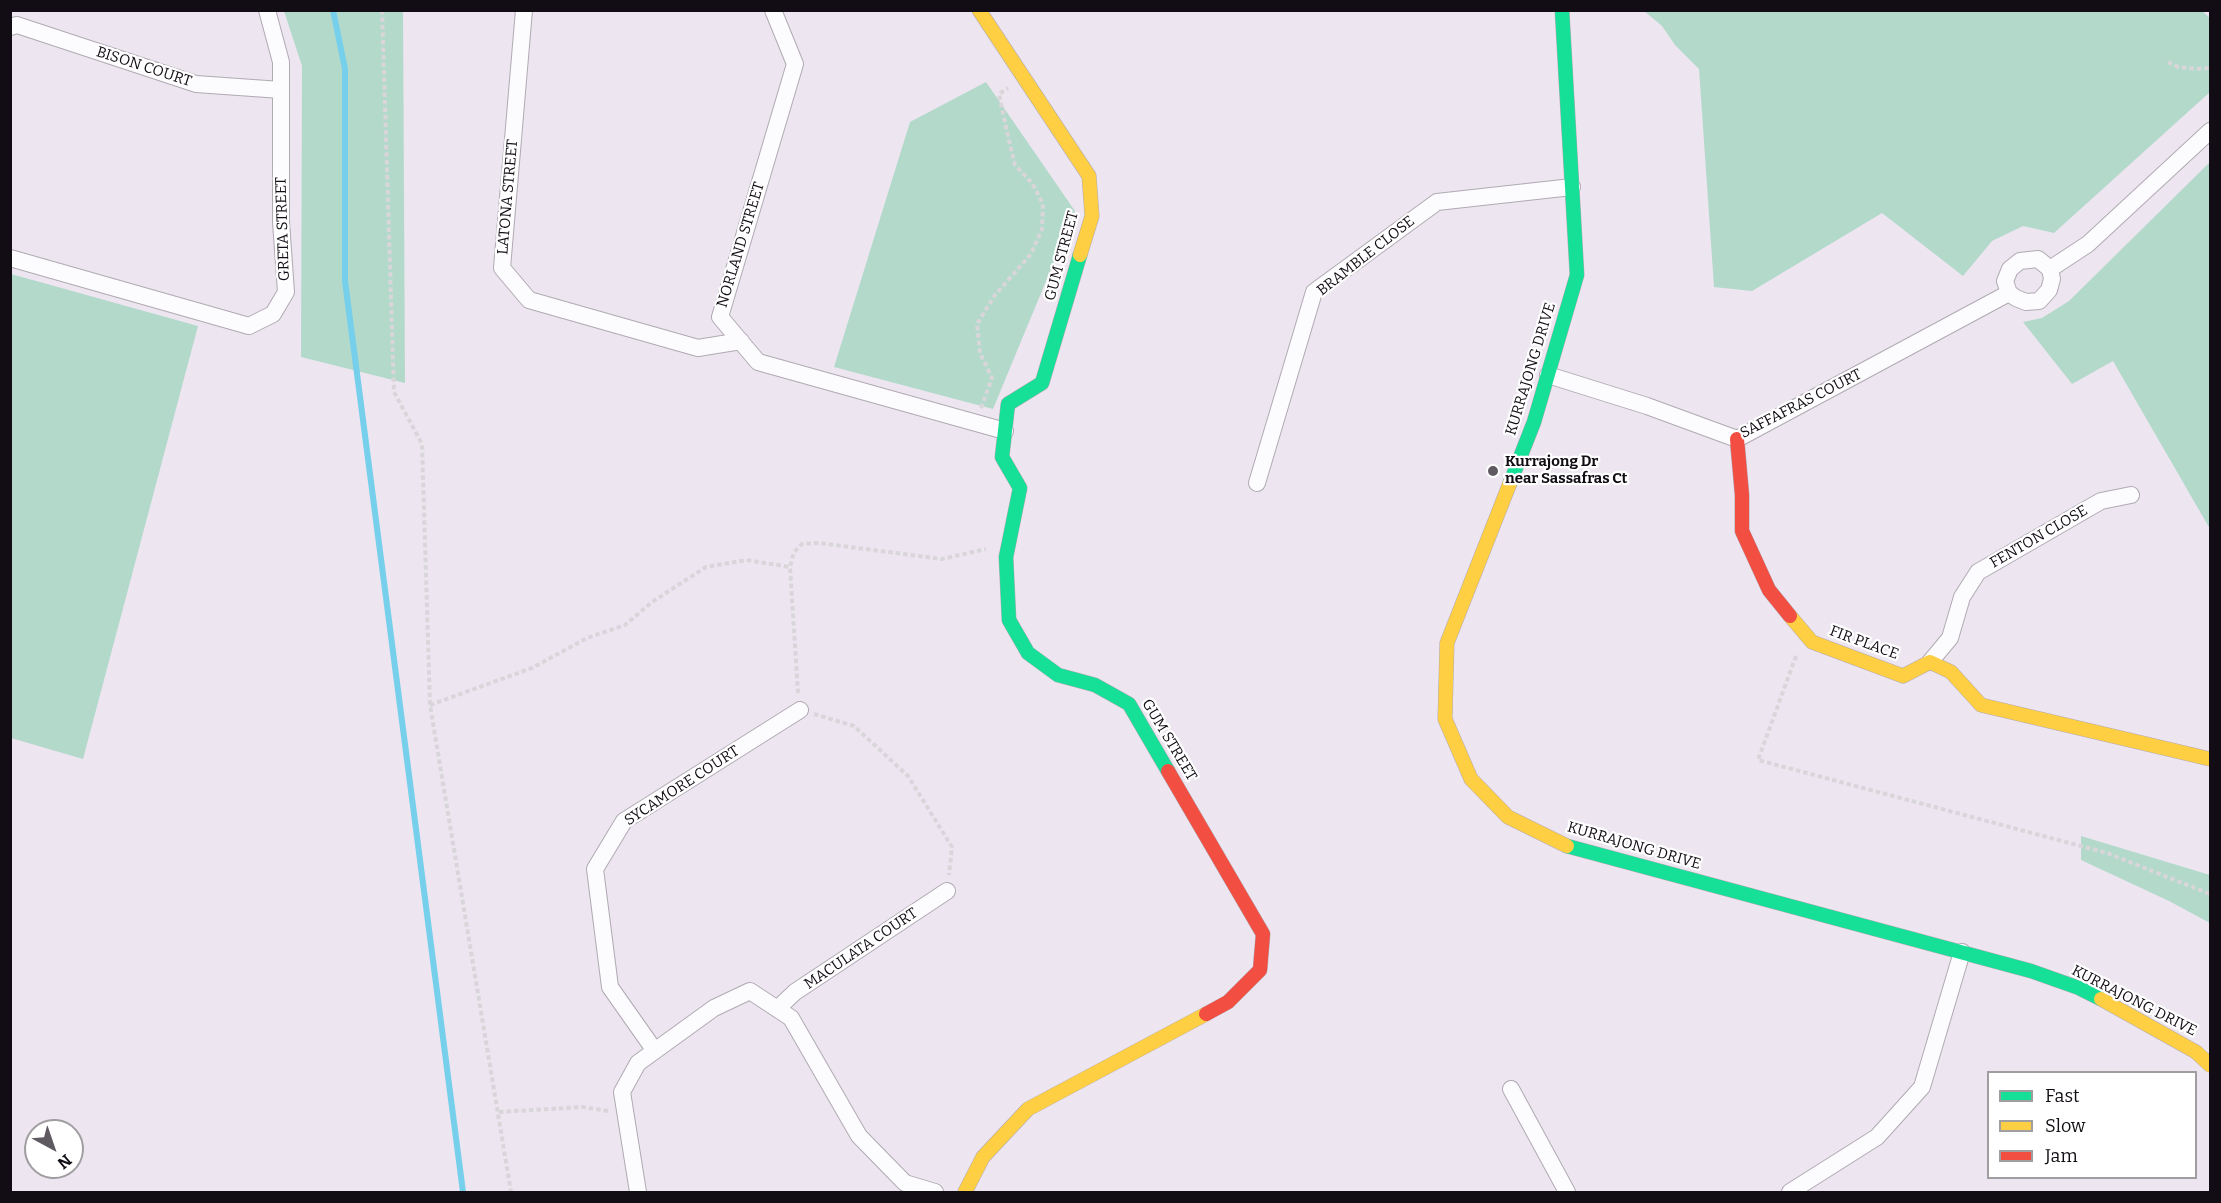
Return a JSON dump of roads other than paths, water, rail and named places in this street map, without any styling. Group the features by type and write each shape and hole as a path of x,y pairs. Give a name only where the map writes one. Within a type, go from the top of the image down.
{"street":[{"name":"GRETA STREET","path":"10,258 249,326 273,314 286,292 281,222 281,62 267,10"},
{"name":"LATONA STREET","path":"524,10 502,268 530,300 698,348 741,341"},
{"name":"NORLAND STREET","path":"773,10 795,64 720,316 758,362 1005,431"},
{"name":"GUM STREET","path":"965,1192 983,1157 1028,1109 1228,1002 1260,970 1263,934 1129,704 1095,685 1058,675 1028,653 1009,620 1006,557 1020,488 1002,457 1008,405 1042,383 1092,216 1089,176 979,10"},
{"name":"KURRAJONG DRIVE","path":"1562,10 1577,275 1534,422 1447,643 1445,719 1471,779 1508,817 1562,845 2031,971 2079,988 2196,1052 2211,1065"},
{"name":"BISON COURT","path":"10,27 17,25 196,84 281,90"},
{"path":"2050,269 2088,244 2211,131"},
{"name":"BRAMBLE CLOSE","path":"1257,483 1314,292 1437,202 1572,187"},
{"path":"2038,259 2050,269 2052,279 2049,290 2039,301 2026,302 2009,293 2005,281 2010,269 2020,261 2038,259"},
{"name":"SAFFAFRAS COURT","path":"1548,375 1647,406 1737,439 2009,293"},
{"name":"FIR PLACE","path":"1737,439 1742,495 1742,531 1769,590 1812,642 1903,675 1930,662"},
{"name":"FENTON CLOSE","path":"1930,662 1950,638 1962,597 1978,572 2101,501 2131,495"},
{"path":"1930,662 1951,672 1981,705 2211,759"},
{"name":"SYCAMORE COURT","path":"655,1051 610,987 595,869 624,821 800,710"},
{"name":"MACULATA COURT","path":"777,1009 795,992 947,891"},
{"path":"1790,1192 1877,1137 1922,1087 1962,952"},
{"path":"638,1192 622,1092 638,1063 714,1008 750,991 791,1018 859,1136 904,1183 935,1192"},
{"path":"1511,1089 1567,1192"}],"waterway":[{"path":"333,10 345,69 345,281 463,1192"}],"place":[{"name":"Kurrajong Dr near Sassafras Ct","path":"1493,471"}]}
